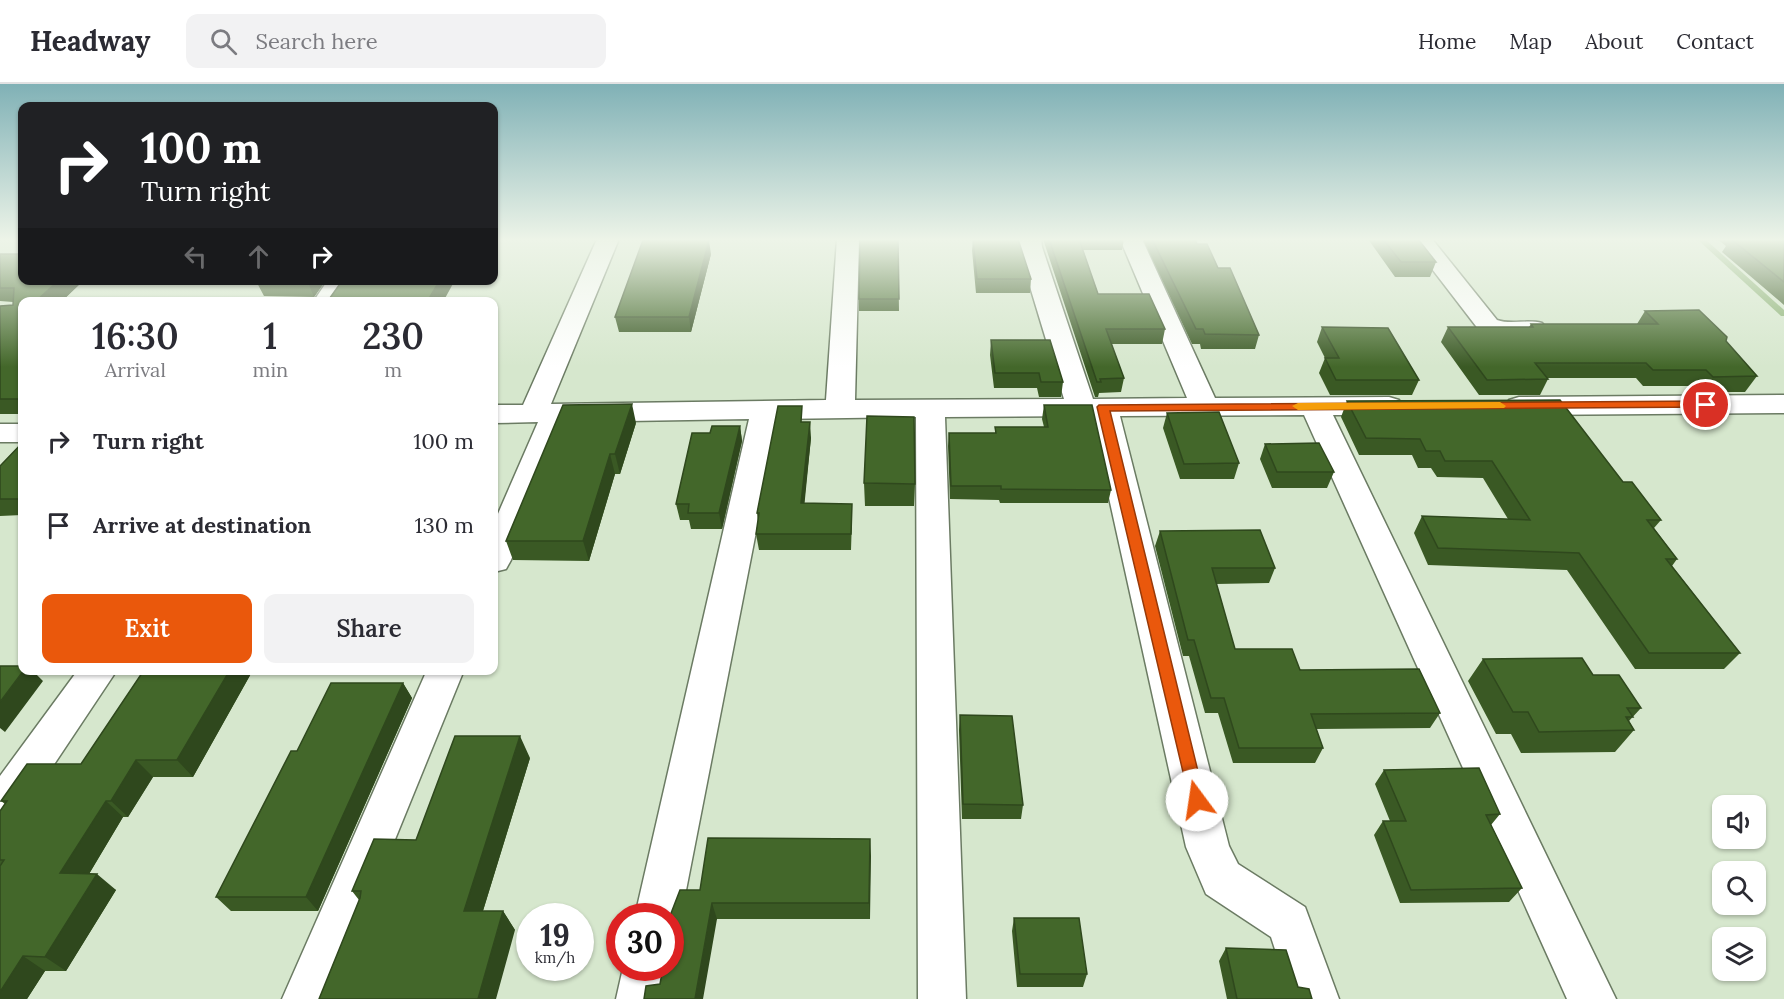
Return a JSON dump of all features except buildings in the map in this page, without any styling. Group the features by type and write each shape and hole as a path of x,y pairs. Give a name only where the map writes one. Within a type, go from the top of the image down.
{"street":[{"path":"498,548 592,282"},
{"path":"840,409 846,282"},
{"path":"1043,282 1092,407 1208,846 1222,879 1289,923 1315,999"},
{"path":"1150,282 1205,406"},
{"path":"1454,282 1488,325 1500,330 1533,328"},
{"path":"1752,380 1779,404"},
{"path":"1492,406 1779,404"},
{"path":"1315,406 1592,999"},
{"path":"498,414 840,409 1421,406"},
{"path":"930,409 942,999"},
{"path":"661,903 765,410"},
{"path":"0,433 18,433"},
{"path":"0,810 95,675"},
{"path":"306,999 444,675"},
{"path":"640,999 644,981"}],"waterway":[{"path":"1748,282 1784,314"}],"slow traffic":[{"path":"1298,406 1500,406"}],"route":[{"path":"1197,800 1103,407 1706,405"}]}
